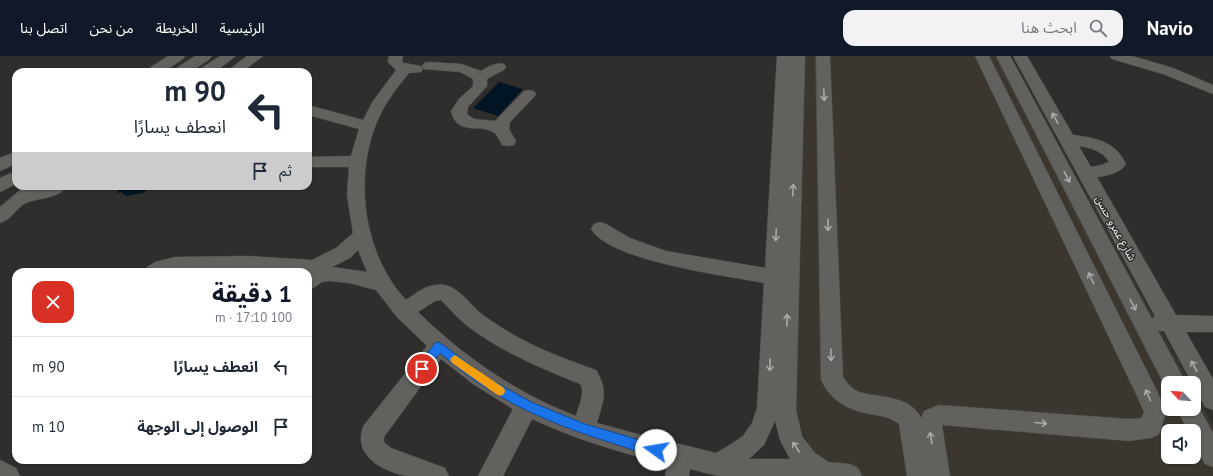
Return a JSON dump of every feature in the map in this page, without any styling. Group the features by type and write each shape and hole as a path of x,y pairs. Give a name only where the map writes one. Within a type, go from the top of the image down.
{"street":[{"path":"159,68 178,56"},
{"path":"186,68 204,56"},
{"path":"210,68 229,56"},
{"path":"239,68 256,56"},
{"path":"717,464 739,454 754,441 763,426 768,408 781,278 788,151 789,113 784,56"},
{"path":"789,113 798,56"},
{"path":"823,56 832,380 838,390 847,397 859,402 896,408 904,412 910,419 919,476"},
{"path":"938,476 930,423 932,418 939,415 1129,430 1150,427 1155,412 1147,392 982,56"},
{"name":"شارع عمرو حسن","path":"1003,56 1171,376"},
{"name":"شارع عمرو حسن","path":"1020,56 1213,400"},
{"path":"1117,56 1168,71 1211,86"},
{"path":"529,94 501,128 471,123 464,120 460,114 460,108 463,102 479,87 481,82 475,73 433,61 413,70 396,60 367,126 357,161 355,192 357,212 362,235 383,285 404,311 439,346 464,368 494,388 527,406 584,429 631,444 679,466 717,464 750,474 784,471 850,476"},
{"path":"479,77 499,67"},
{"path":"312,111 367,126"},
{"path":"1066,140 1098,145 1116,156 1118,164 1111,169 1100,172 1085,173"},
{"path":"1055,156 1075,156"},
{"path":"0,165 12,159"},
{"path":"312,162 357,161"},
{"path":"0,186 12,179"},
{"path":"0,217 31,190"},
{"path":"20,199 49,190"},
{"path":"600,229 623,243 665,258 781,278"},
{"path":"313,275 343,253 362,235"},
{"path":"160,268 175,264 248,263 275,268"},
{"path":"313,275 345,275 371,280 383,285"},
{"path":"781,278 786,428 794,446 807,462 825,474"},
{"path":"404,311 430,294 439,292 446,293 476,320 506,341 540,359 588,377 593,385 593,394 584,429"},
{"path":"1143,322 1213,324"},
{"path":"437,476 383,456 376,451 372,443 372,433 439,346"},
{"path":"490,476 527,406"},
{"path":"1192,416 1213,456"},
{"path":"0,472 8,476"}],"shaded area":[{"path":"804,56 1011,56 1186,376 1161,376 1161,416 1201,416 1201,404 1213,425 1213,476 844,476 843,464 817,456 794,421"}],"water":[{"path":"499,82 523,89 498,116 473,108"},
{"path":"118,190 147,190 143,193 126,196 121,192 117,193"}],"slow traffic":[{"path":"455,360 464,368 500,391"}],"route":[{"path":"422,369 439,346 464,368 494,388 527,406 584,429 631,444 656,450"}]}
